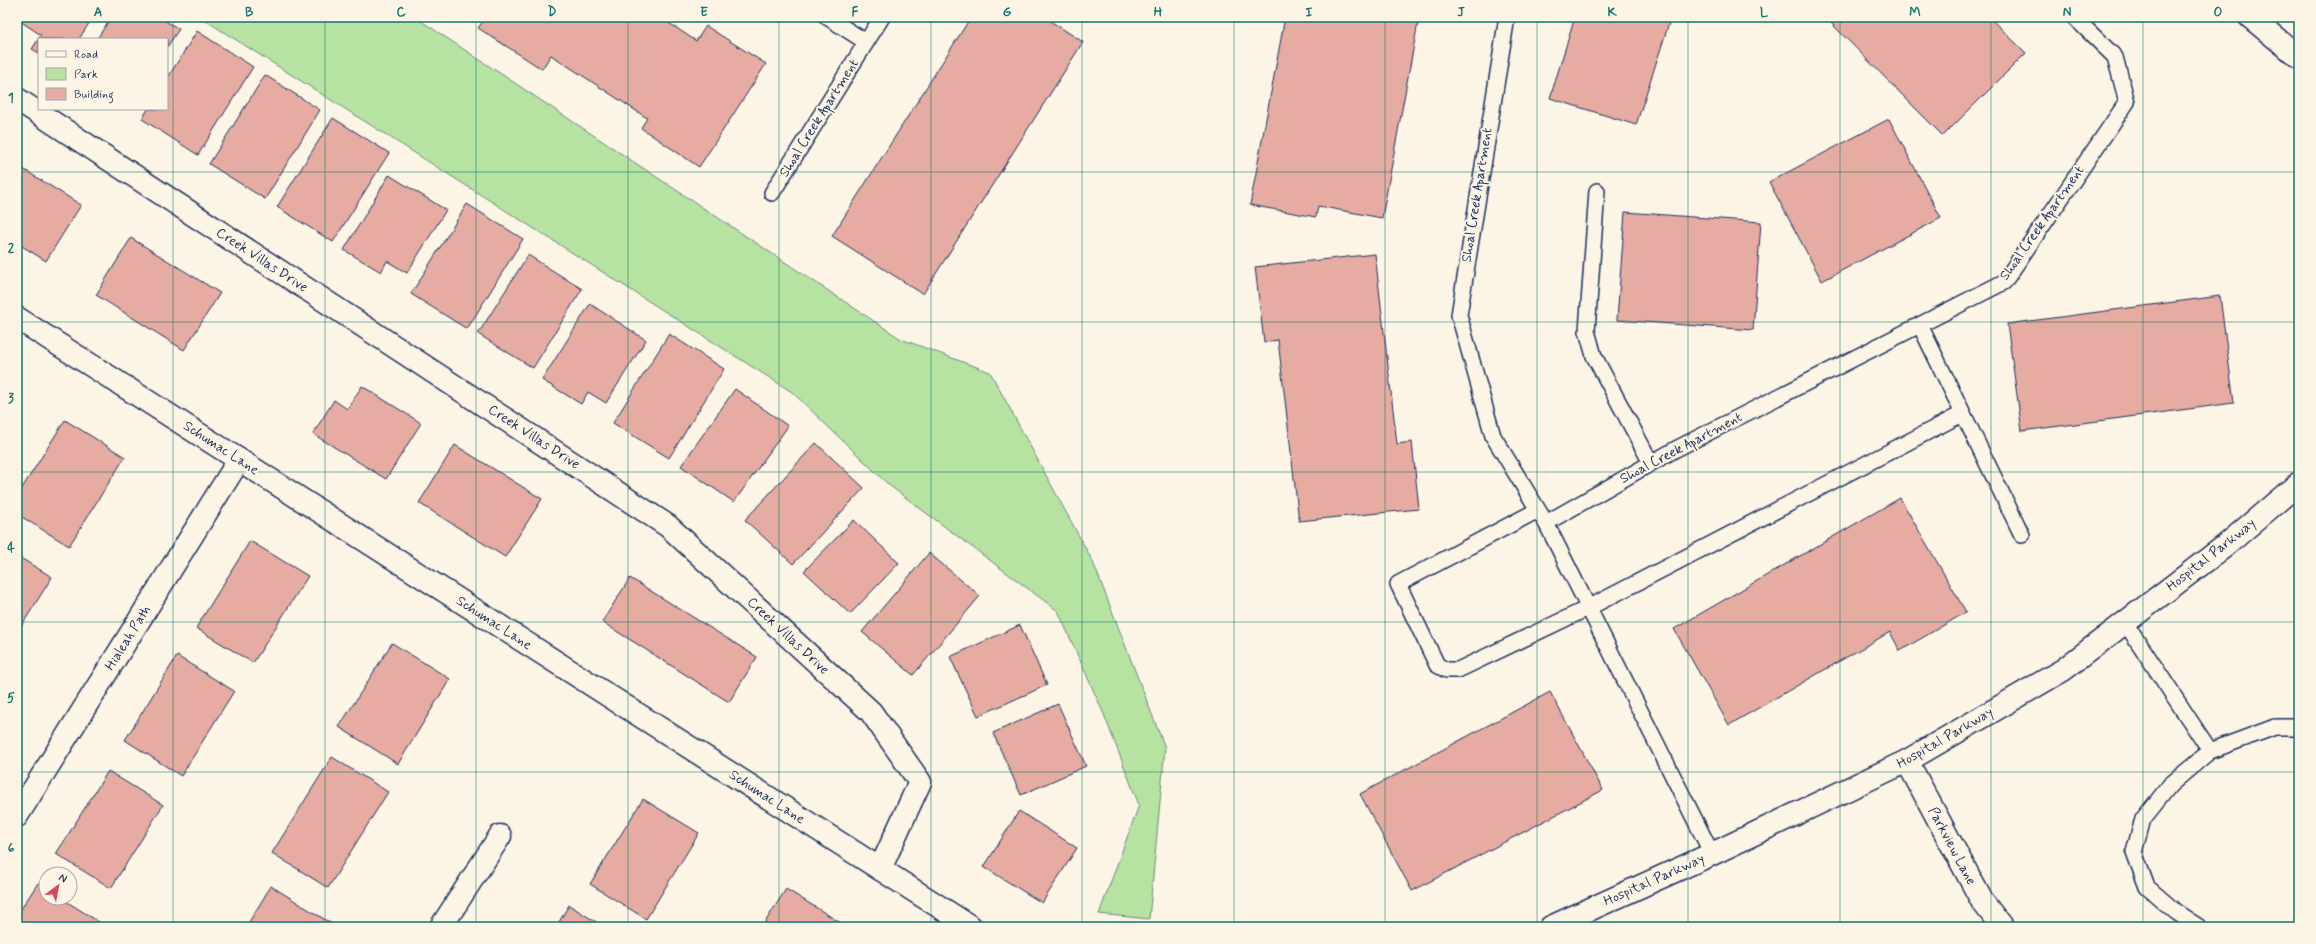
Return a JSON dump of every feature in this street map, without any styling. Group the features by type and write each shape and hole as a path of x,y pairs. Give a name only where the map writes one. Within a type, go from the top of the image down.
{"street":[{"path":"2250,17 2299,57"},
{"name":"Creek Villas Drive","path":"17,99 668,526 871,712 920,782 880,869"},
{"name":"Schumac Lane","path":"17,318 971,927"},
{"name":"Hialeah Path","path":"17,816 239,460"},
{"name":"Hospital Parkway","path":"1551,927 1712,854 1908,761 2063,670 2224,546 2299,483"},
{"name":"Parkview Lane","path":"1908,761 1982,901 2002,927"},
{"path":"441,927 500,836"}],"lane":[{"name":"Shoal Creek Apartment","path":"827,17 866,42"},
{"name":"Shoal Creek Apartment","path":"772,193 882,17"},
{"name":"Shoal Creek Apartment","path":"1507,17 1459,315 1493,436 1542,517 1651,463 2004,282 2127,102 2115,57 2074,17"},
{"path":"1597,191 1587,331 1594,356 1651,463"},
{"path":"1920,325 2022,535"},
{"path":"1712,854 1588,608 1542,517 1398,584 1437,665 1446,670 1458,670 1588,608 1962,414"},
{"path":"2125,622 2210,751"},
{"path":"2199,927 2176,912 2147,887 2134,852 2143,820 2170,785 2210,751 2275,727 2299,728"}],"green space":[{"path":"200,17 415,17 901,339 990,372 1093,562 1165,748 1149,919 1099,914 1139,805 1103,712 1058,611 890,486 792,392"}],"building":[{"path":"17,17 93,17 80,38 39,38 41,35 17,19"},
{"path":"111,17 159,17 179,29 168,46 168,38 98,38"},
{"path":"486,17 660,17 696,41 706,26 766,64 699,167 641,128 647,118 551,55 542,69 478,28"},
{"path":"971,17 1044,17 1083,42 923,294 832,236"},
{"path":"1285,17 1419,17 1382,218 1318,206 1316,217 1250,205"},
{"path":"1575,17 1671,17 1636,125 1550,98"},
{"path":"1825,17 1989,17 2026,53 1943,136"},
{"path":"197,31 253,67 198,155 142,119 147,110 168,110 168,77"},
{"path":"38,40 38,52 32,49"},
{"path":"265,75 320,110 265,199 209,164"},
{"path":"333,118 389,153 333,242 277,207"},
{"path":"1889,119 1941,218 1822,281 1769,182"},
{"path":"23,169 81,205 46,261 17,243 17,178"},
{"path":"389,175 446,210 407,273 387,261 381,272 344,250"},
{"path":"467,204 523,239 467,329 411,294"},
{"path":"1625,212 1761,222 1753,330 1617,320"},
{"path":"131,238 220,293 184,350 96,295"},
{"path":"1375,254 1397,444 1412,442 1419,509 1299,521 1278,340 1264,342 1255,267"},
{"path":"528,255 582,289 533,368 478,334"},
{"path":"2220,296 2234,403 2022,431 2007,324"},
{"path":"590,304 646,340 606,403 588,392 581,404 542,380"},
{"path":"669,334 724,369 669,458 613,423"},
{"path":"362,386 421,423 386,479 313,434 334,400 347,409"},
{"path":"735,389 788,426 734,502 681,466"},
{"path":"65,420 125,457 69,546 17,514 17,496"},
{"path":"816,443 864,488 793,564 745,520"},
{"path":"455,445 542,499 505,557 419,503"},
{"path":"1900,498 1966,612 1900,651 1890,632 1729,725 1674,629"},
{"path":"854,520 899,563 850,614 804,571"},
{"path":"250,541 308,576 253,663 196,628"},
{"path":"929,553 980,596 913,675 862,632"},
{"path":"17,556 52,577 17,633"},
{"path":"630,578 757,657 729,702 602,622"},
{"path":"1020,625 1047,685 978,716 950,657"},
{"path":"392,643 450,679 398,764 339,727"},
{"path":"177,656 234,691 181,776 125,740"},
{"path":"1550,692 1603,790 1412,891 1360,794"},
{"path":"1058,704 1086,766 1021,795 993,733"},
{"path":"332,757 388,792 328,888 272,853"},
{"path":"108,771 163,805 111,888 78,868 78,866 75,866 56,854"},
{"path":"643,799 699,833 646,919 590,884"},
{"path":"1019,811 1077,848 1042,903 984,867"},
{"path":"38,883 38,906 74,906 99,922 95,927 17,927 17,915"},
{"path":"271,886 332,924 330,927 246,927"},
{"path":"786,889 841,923 839,927 762,927"},
{"path":"569,905 604,927 556,927"}]}
